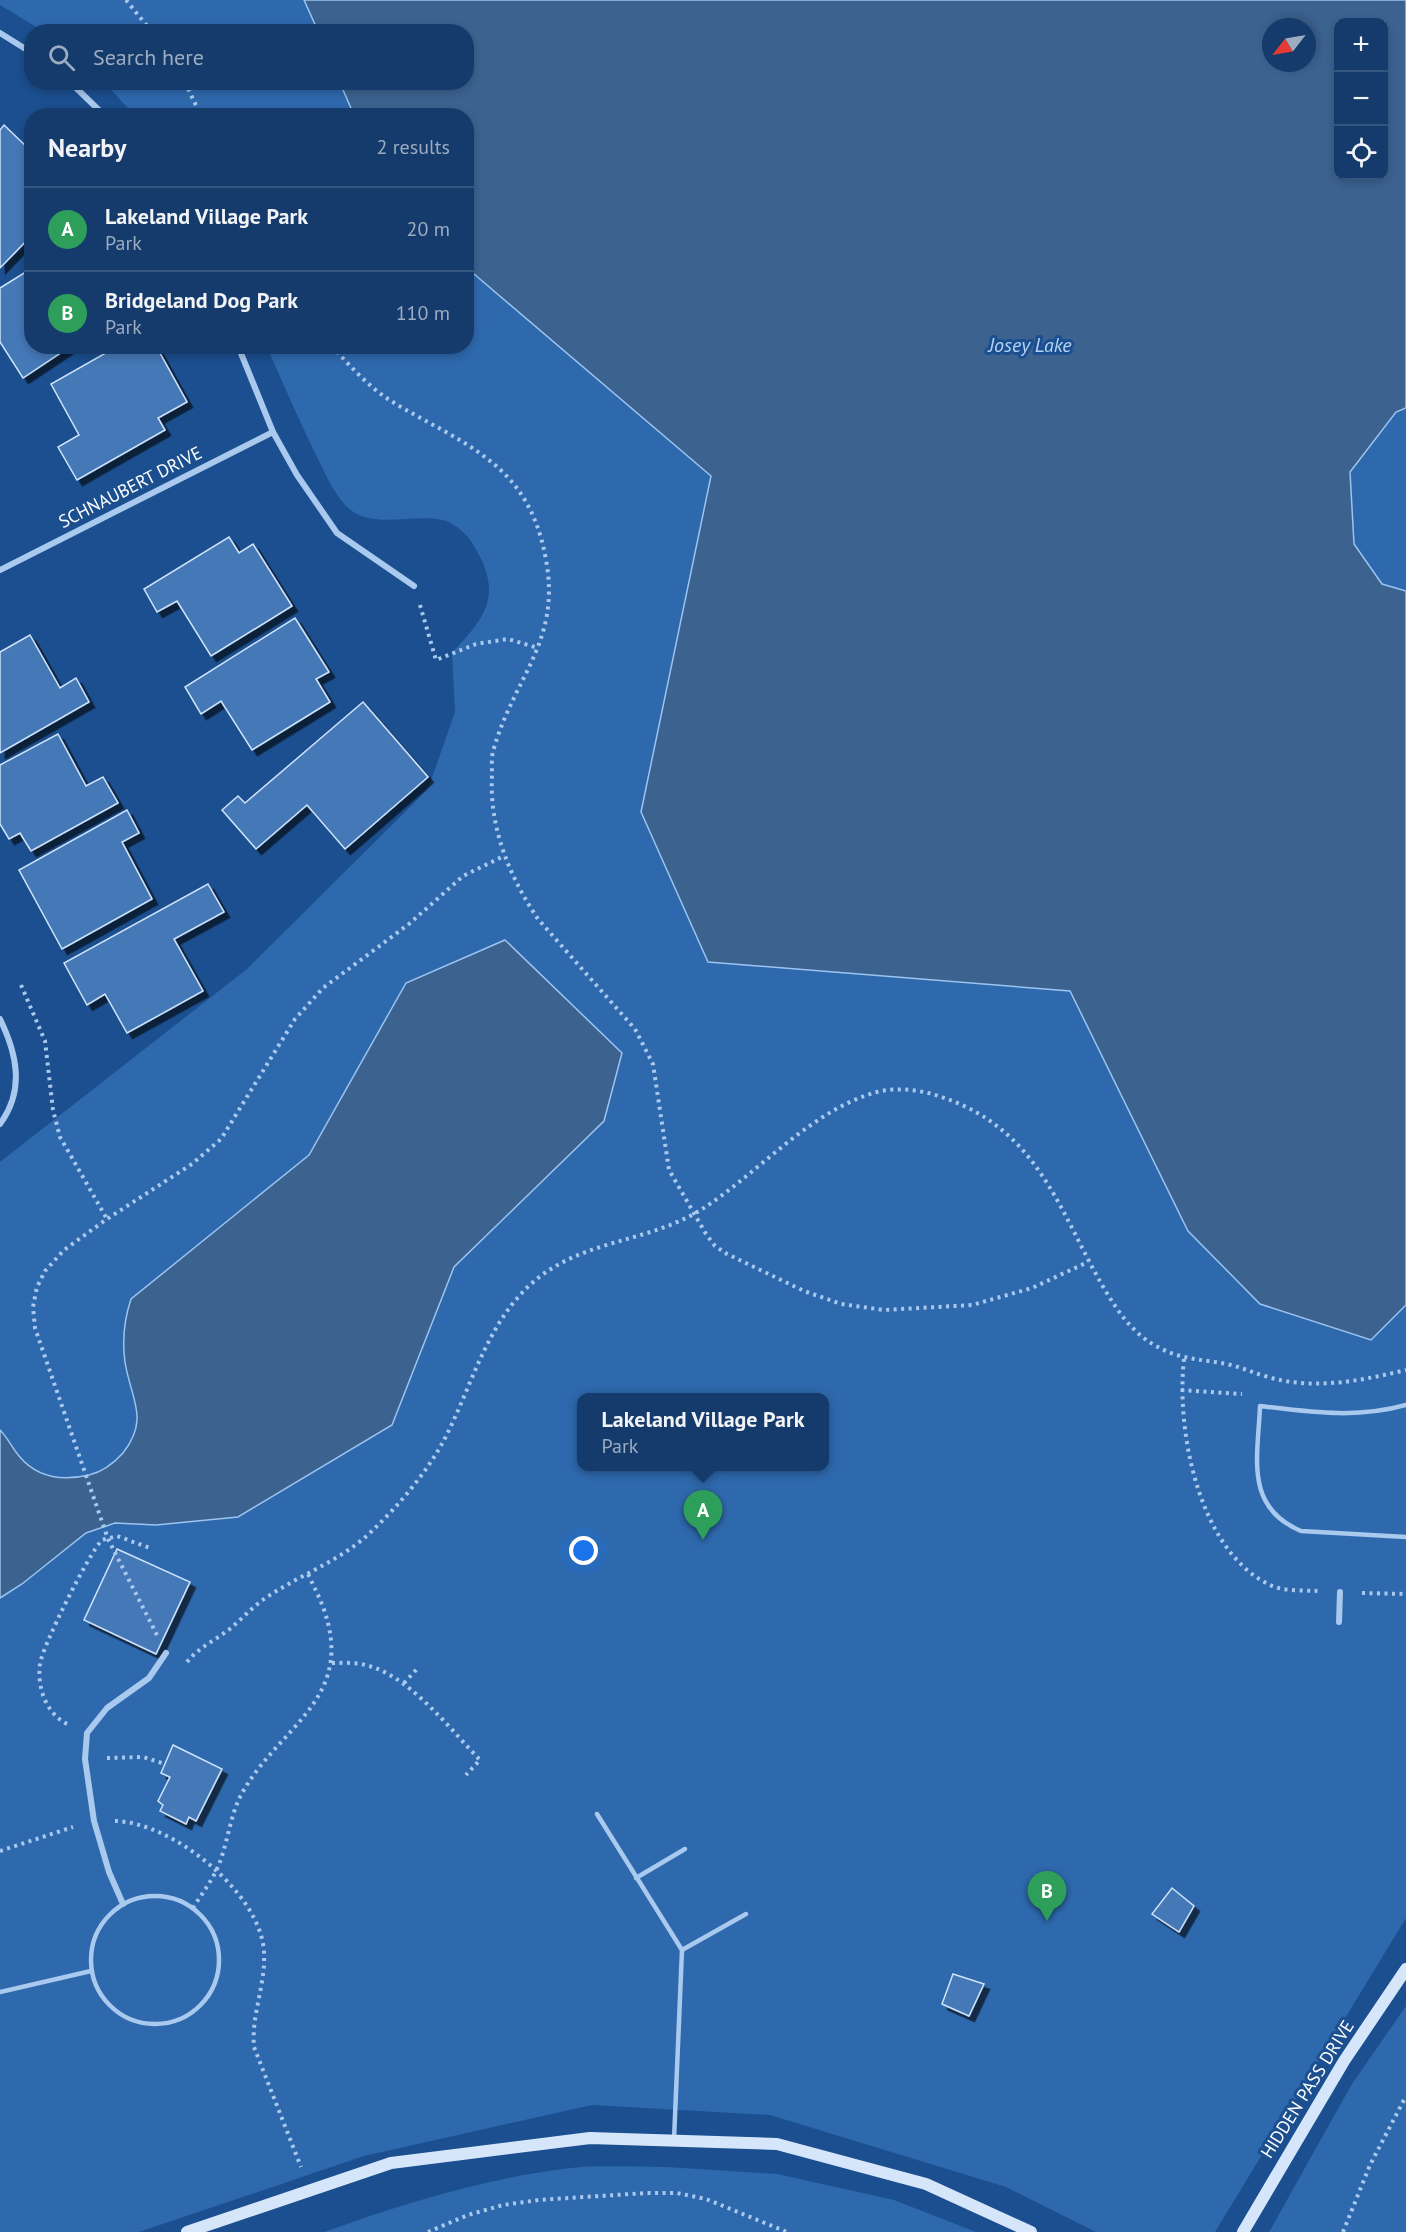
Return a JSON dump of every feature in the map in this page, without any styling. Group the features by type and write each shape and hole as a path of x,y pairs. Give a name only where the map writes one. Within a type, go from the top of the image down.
{"street":[{"path":"0,33 24,48"},
{"path":"78,90 97,108"},
{"path":"241,354 273,432 297,475 337,533 414,586"},
{"name":"SCHNAUBERT DRIVE","path":"0,570 273,432"},
{"path":"0,1019 17,1065 16,1090 9,1112 0,1124"},
{"path":"1340,1592 1340,1622"},
{"path":"123,1904 108,1872 94,1821 84,1759 87,1734 107,1708 149,1678 166,1653"},
{"name":"HIDDEN PASS DRIVE","path":"1243,2232 1344,2061 1406,1969"},
{"path":"188,2232 391,2163 590,2138 777,2144 926,2184 1030,2232"}],"lane":[{"path":"1406,1405 1379,1413 1339,1415 1260,1406 1257,1479 1262,1497 1270,1510 1286,1525 1301,1532 1406,1537"},
{"path":"597,1814 682,1950 674,2140"},
{"path":"636,1878 685,1849"},
{"path":"152,1895 174,1898 193,1908 209,1924 218,1944 219,1965 214,1985 204,2003 188,2016 168,2024 148,2025 128,2019 104,1999 91,1971 91,1949 98,1928 112,1911 123,1904 152,1895"},
{"path":"682,1950 746,1914"},
{"path":"0,1992 91,1971"}],"path":[{"path":"126,0 146,24"},
{"path":"189,90 197,108"},
{"path":"340,354 386,398 499,468 521,494 534,515 551,586 548,618 538,648 493,749 491,788 497,832 504,856 524,898 538,919 635,1029 645,1047 653,1064 669,1170 693,1214 715,1245 727,1254 804,1291 831,1301 884,1310 972,1305 1032,1288 1088,1262"},
{"path":"414,586 436,660 476,644 508,639 538,648"},
{"path":"504,856 463,876 409,924 323,988 296,1019 221,1139 192,1164 64,1250 45,1271 37,1287 33,1307 35,1328 105,1531 166,1653 186,1663 196,1651 234,1626 267,1597 353,1550 378,1526 422,1473 442,1444 497,1326 518,1297 537,1278 578,1254 693,1214 826,1116 851,1101 878,1092 903,1088 927,1092 963,1106 995,1125 1021,1146 1055,1194 1088,1262 1118,1311 1136,1333 1158,1348 1184,1359 1212,1361 1267,1377 1298,1383 1331,1384 1406,1370"},
{"path":"21,985 45,1041 53,1110 60,1137 107,1219"},
{"path":"1181,1390 1242,1394 1260,1406"},
{"path":"87,1734 64,1722 52,1712 39,1683 40,1662 94,1547 102,1540 117,1536 150,1548"},
{"path":"193,1908 217,1869 239,1800 258,1768 316,1702 326,1684 332,1663 331,1635 326,1616 308,1574"},
{"path":"332,1663 364,1664 378,1668 404,1683 480,1760 466,1774"},
{"path":"404,1683 417,1669"},
{"path":"84,1759 143,1757 165,1764"},
{"path":"0,1851 94,1821 123,1821 150,1829 217,1869 235,1887 258,1925 264,1959 252,2026 254,2047 309,2190"},
{"path":"1343,2232 1370,2165 1406,2096"},
{"path":"428,2232 468,2215 503,2205 539,2200 677,2193 706,2199 787,2232"}],"shaded area":[{"path":"0,0 304,0 315,24 31,24 0,5"},
{"path":"111,90 343,90 351,108 128,108"},
{"path":"474,274 711,476 641,812 1406,986 1406,1918 1215,2232 1096,2232 1006,2187 770,2115 592,2105 364,2156 139,2232 0,2232 0,1162 247,969 428,789 455,712 452,653 482,616 487,604 488,578 483,563 469,538 461,530 447,521 431,518 380,520 356,513 346,506 336,494 270,354 474,354"},
{"path":"1406,408 1406,591 1382,584 1354,544 1350,472 1396,412"},
{"path":"1406,2006 1406,2232 1269,2232 1352,2084"},
{"path":"607,2166 667,2167 777,2174 894,2200 976,2232 324,2232 446,2193 539,2172"}],"water":[{"name":"Josey Lake","path":"304,0 1406,0 1406,408 1396,412 1350,472 1354,544 1382,584 1406,591 1406,1305 1371,1340 1260,1304 1188,1231 1070,991 708,962 641,812 711,476 474,274 474,108 351,108 343,90 474,90 474,24 315,24"},
{"path":"505,940 622,1053 604,1121 454,1267 392,1425 238,1517 156,1525 115,1523 86,1533 22,1584 0,1598 0,1430 26,1464 43,1474 70,1478 94,1474 112,1464 123,1453 136,1429 136,1409 125,1362 124,1346 125,1322 131,1299 309,1155 406,983"}],"building":[{"path":"4,125 24,144 24,243 0,268 0,130"},
{"path":"24,273 24,354 59,354 23,378 0,342 0,288"},
{"path":"104,354 160,354 187,402 158,418 165,430 77,480 58,447 79,435 51,384"},
{"path":"229,537 239,553 253,544 292,606 211,656 177,601 157,612 144,589"},
{"path":"295,618 329,672 316,679 330,702 252,750 221,701 201,714 185,687"},
{"path":"30,635 60,688 76,678 89,702 0,753 0,652"},
{"path":"363,702 428,777 345,849 307,805 256,849 222,810 238,796 245,803"},
{"path":"58,734 86,786 103,777 118,803 31,851 20,833 9,839 0,824 0,765"},
{"path":"127,810 139,833 122,842 152,899 62,949 19,870"},
{"path":"208,884 224,912 174,939 203,991 127,1033 105,994 87,1005 64,963"},
{"path":"117,1549 190,1582 156,1654 84,1620"},
{"path":"173,1745 222,1769 196,1821 189,1817 186,1824 160,1811 163,1805 158,1801 170,1777 161,1773"},
{"path":"1172,1888 1194,1906 1179,1932 1152,1914"},
{"path":"953,1974 984,1984 969,2016 942,2004"}],"place":[{"name":"Lakeland Village Park","path":"703,1540"},
{"name":"Bridgeland Dog Park","path":"1047,1921"}]}
